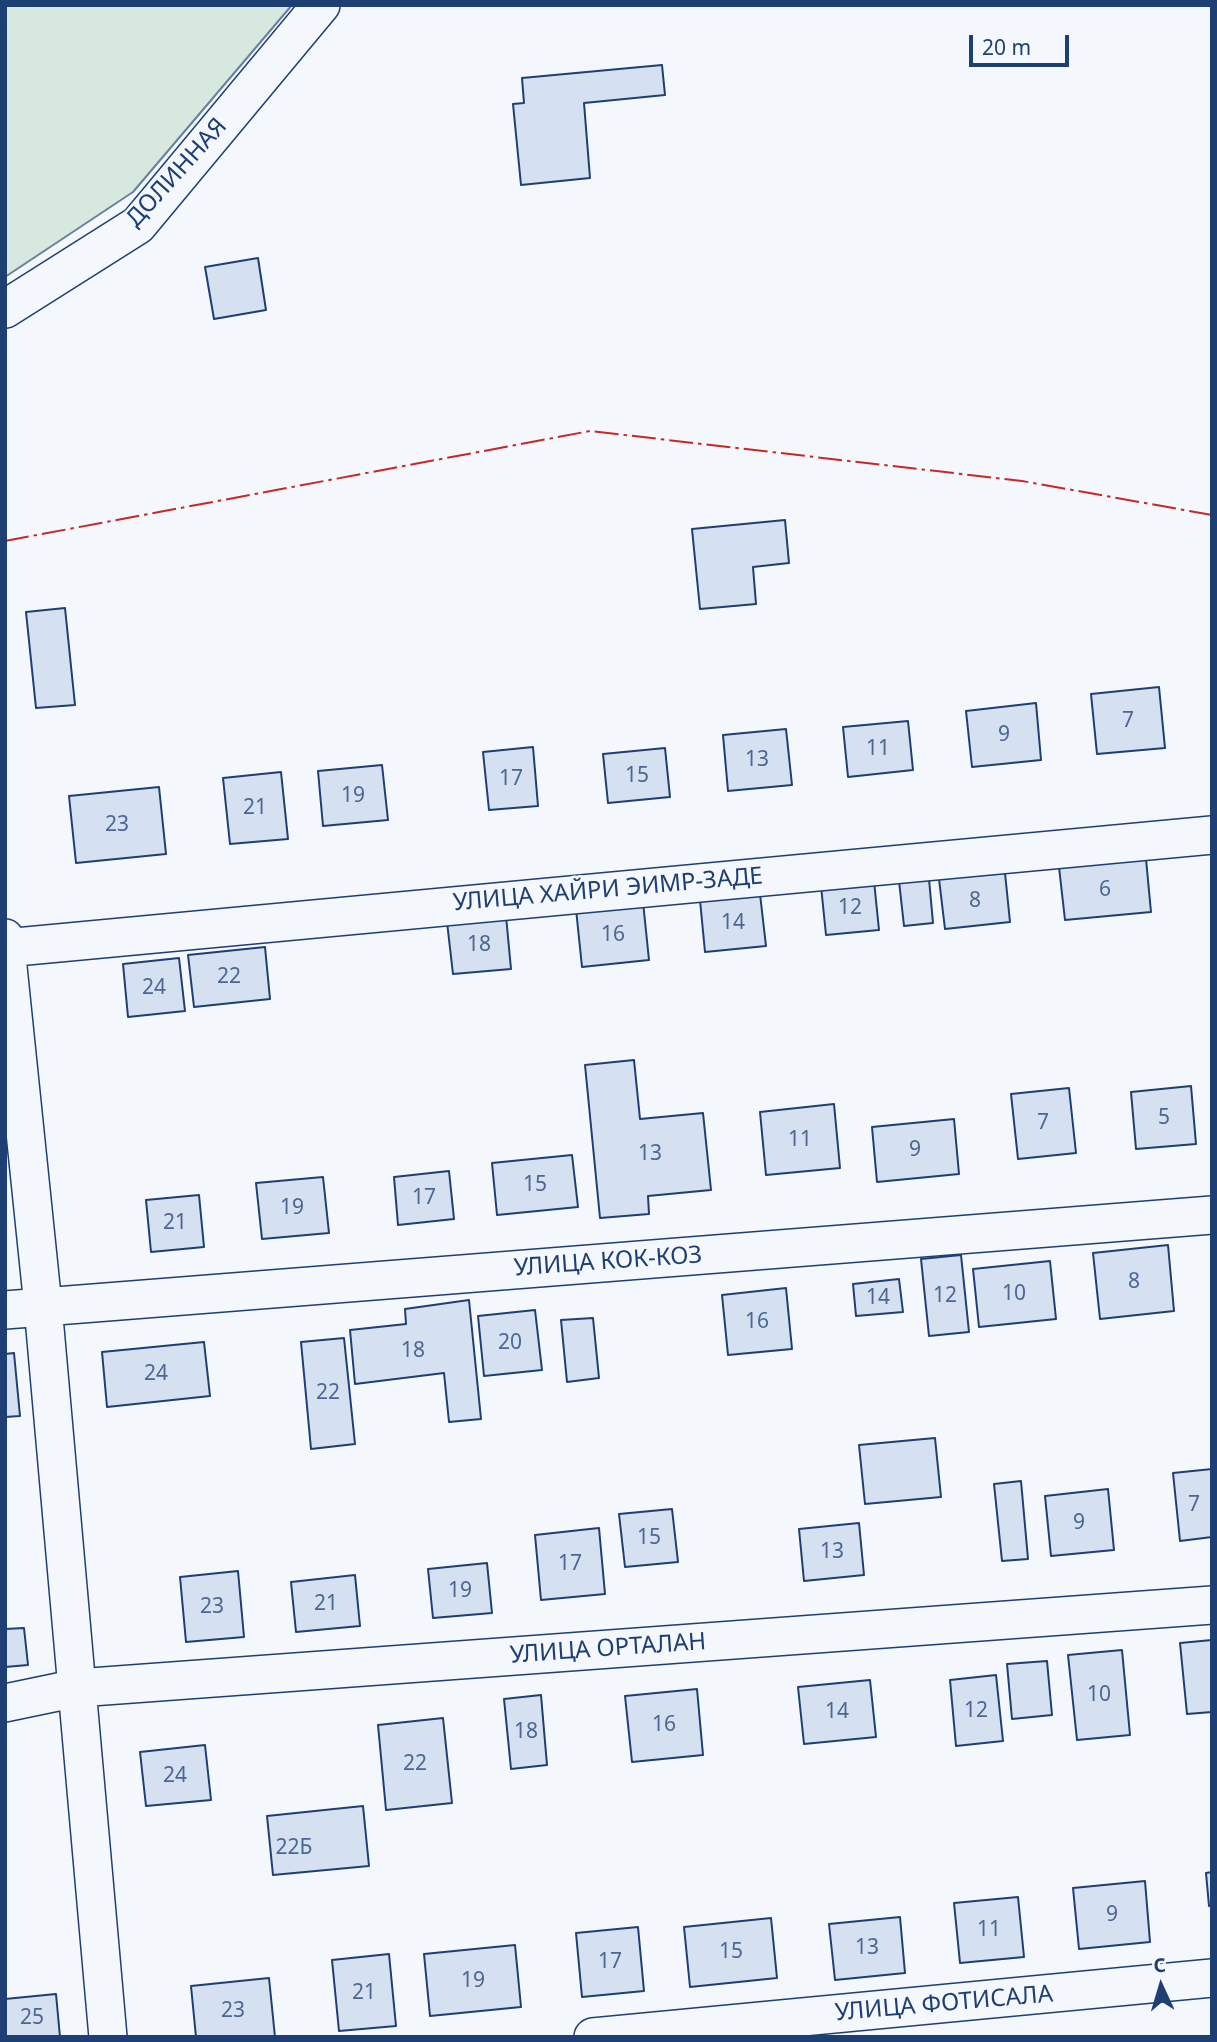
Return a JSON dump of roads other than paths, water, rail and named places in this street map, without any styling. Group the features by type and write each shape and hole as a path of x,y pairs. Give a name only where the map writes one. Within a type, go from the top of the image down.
{"street":[{"name":"ДОЛИННАЯ","path":"5,309 138,225 321,5"},
{"name":"УЛИЦА ХАЙРИ ЭИМР-ЗАДЕ","path":"6,945 1212,835"},
{"path":"6,945 43,1306 108,2037"},
{"name":"УЛИЦА КОК-КОЗ","path":"5,1310 1212,1214"},
{"name":"УЛИЦА ОРТАЛАН","path":"5,1703 77,1688 1212,1605"},
{"name":"УЛИЦА ФОТИСАЛА","path":"593,2037 1212,1978"}]}
